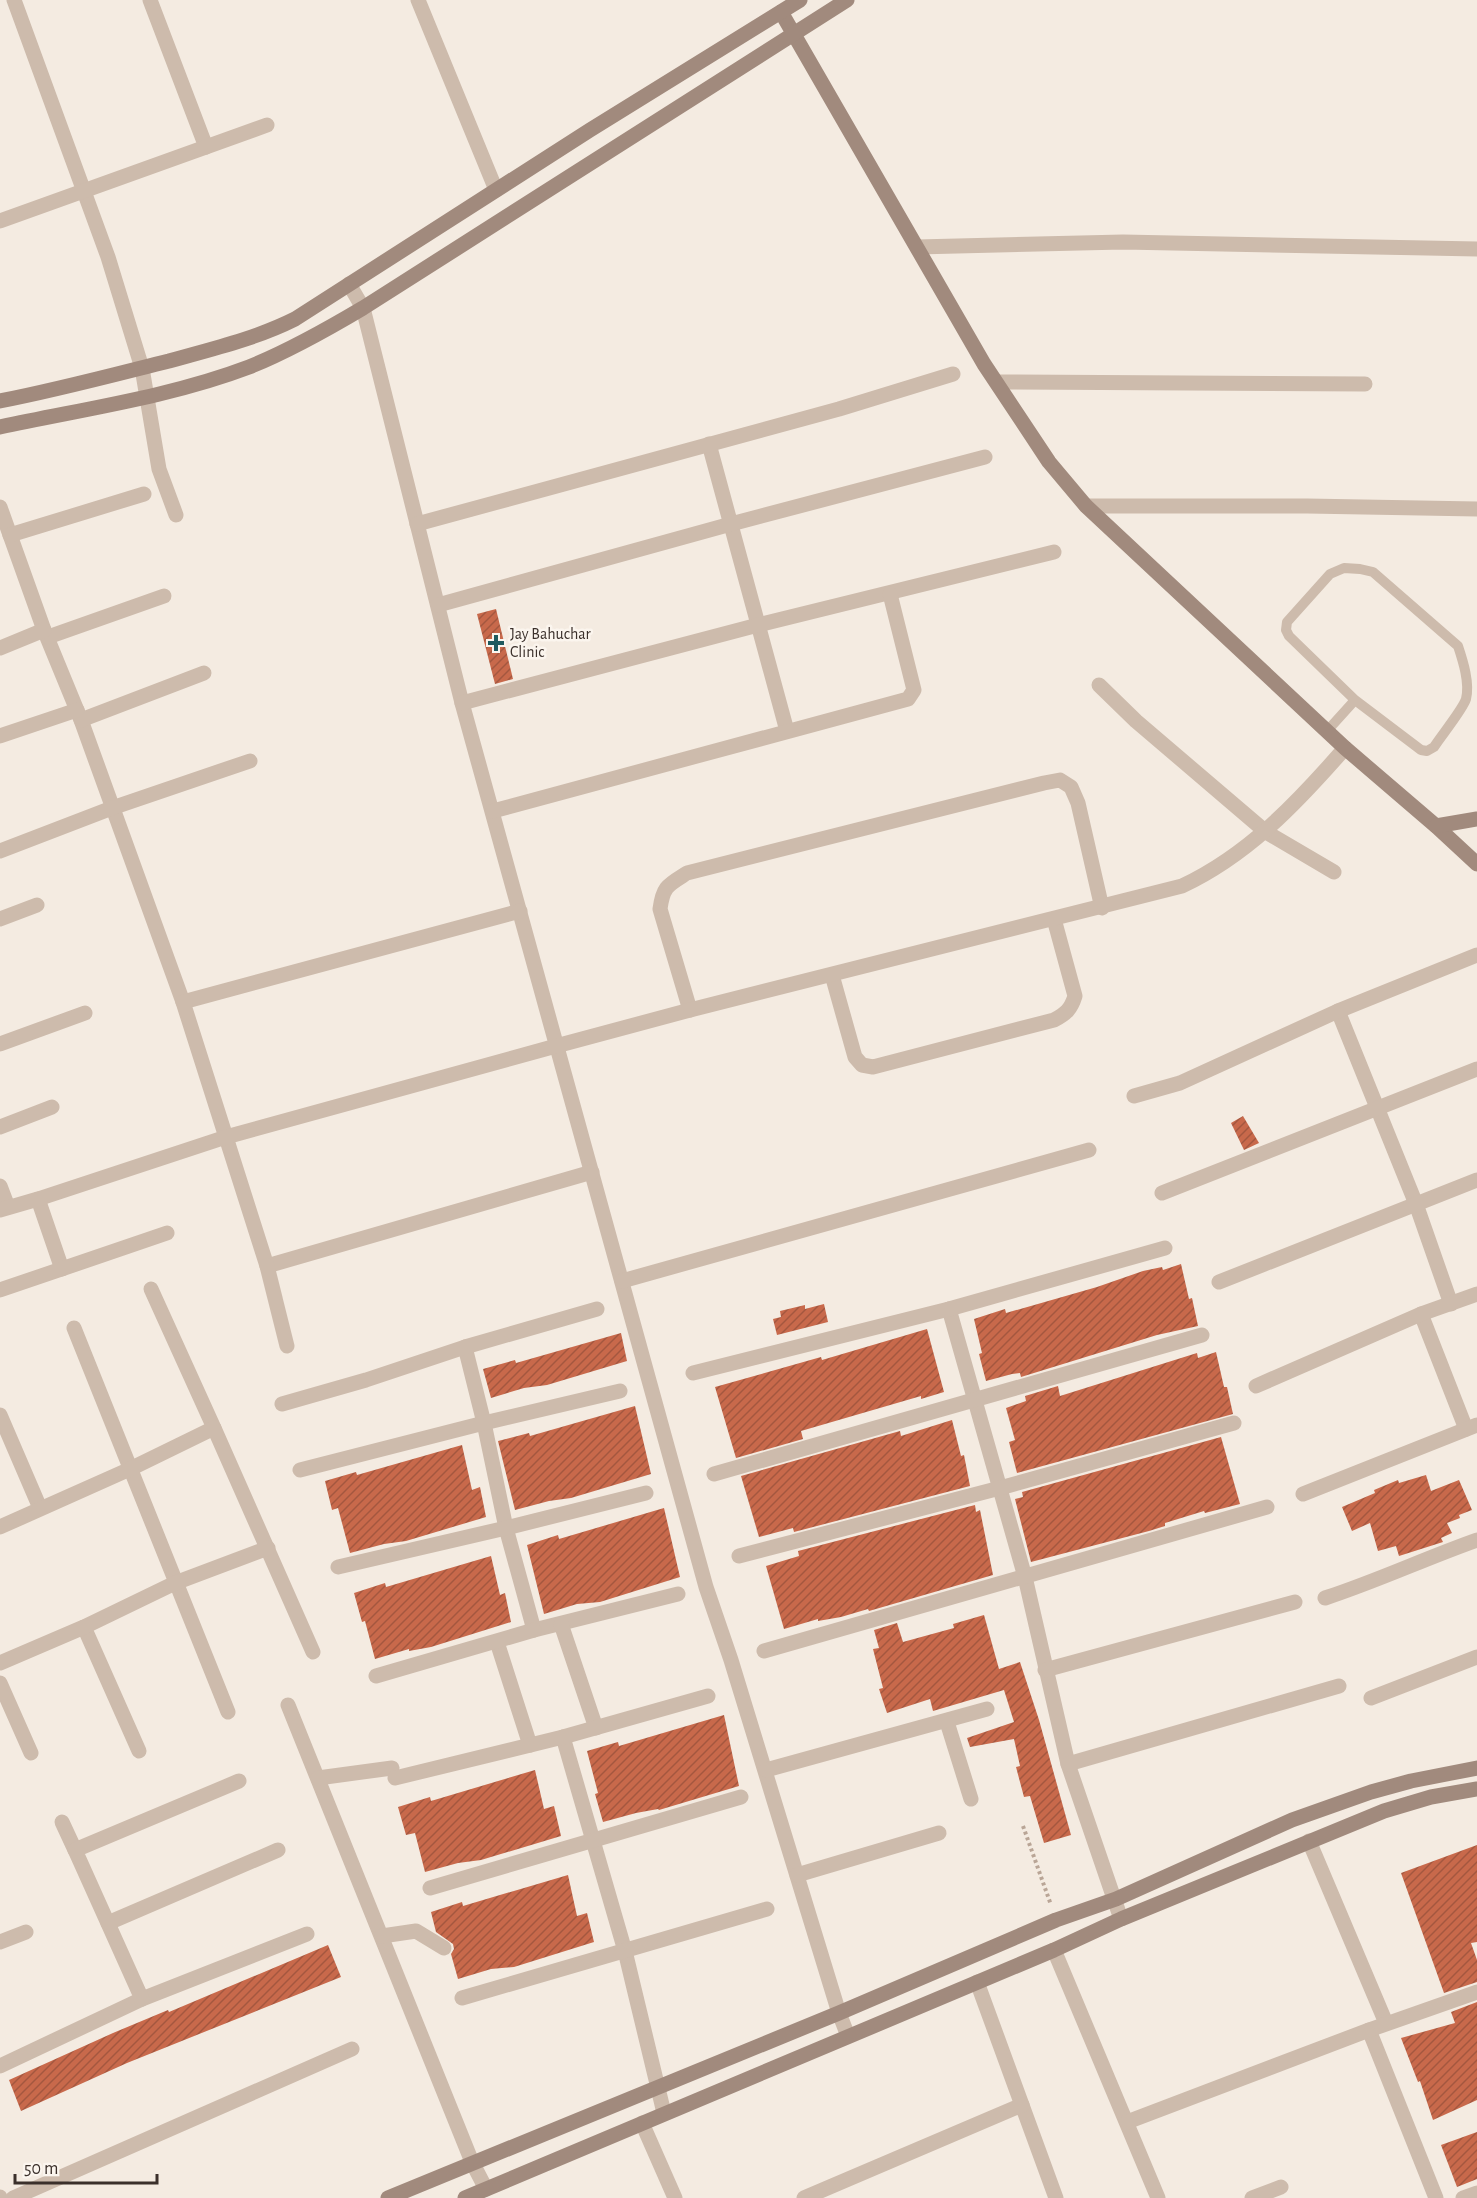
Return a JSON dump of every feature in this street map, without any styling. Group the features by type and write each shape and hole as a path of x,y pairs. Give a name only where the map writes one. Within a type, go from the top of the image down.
{"street":[{"path":"14,0 108,256 142,368 159,468 176,515"},
{"path":"150,0 206,147"},
{"path":"418,0 496,190"},
{"path":"0,401 69,387 142,368 212,349 276,328 800,0"},
{"path":"0,427 148,395 247,367 280,354 363,308 847,0"},
{"path":"781,12 792,35 984,364 1049,462 1086,506 1345,748 1436,826 1471,852 1477,864"},
{"path":"0,221 267,125"},
{"path":"917,248 1123,242 1477,249"},
{"path":"349,284 363,308 462,704 706,1587 766,1770 839,2013 848,2036"},
{"path":"417,524 839,409 954,374"},
{"path":"998,382 1365,384"},
{"path":"709,444 787,732"},
{"path":"438,605 985,457"},
{"path":"10,535 144,494"},
{"path":"1086,506 1477,509"},
{"path":"0,507 46,634 79,715 183,1002 267,1266 287,1346"},
{"path":"462,704 758,625 1054,552"},
{"path":"493,811 908,699 914,690 890,594"},
{"path":"0,648 164,596"},
{"path":"0,736 79,715 204,673"},
{"path":"1099,685 1136,721 1266,832 1334,872"},
{"path":"0,1186 4,1208 226,1137 556,1046 690,1010 1102,908 1190,882 1206,875 1266,832 1302,798 1345,748"},
{"path":"0,851 112,808 250,762"},
{"path":"690,1010 660,909 663,892 671,883 687,873 1044,783 1060,780 1071,788 1078,803 1102,908"},
{"path":"1436,826 1477,819"},
{"path":"0,919 37,905"},
{"path":"183,1002 520,911"},
{"path":"832,975 855,1057 862,1065 873,1067 1054,1020 1065,1015 1072,1006 1075,996 1054,919"},
{"path":"1134,1096 1180,1083 1338,1011 1477,954"},
{"path":"1338,1011 1416,1204 1451,1304"},
{"path":"0,1044 85,1013"},
{"path":"1161,1193 1477,1069"},
{"path":"0,1127 52,1107"},
{"path":"622,1281 1089,1150"},
{"path":"267,1266 592,1172"},
{"path":"1219,1282 1477,1180"},
{"path":"38,1199 62,1269"},
{"path":"0,1290 167,1233"},
{"path":"693,1373 949,1309 1165,1248"},
{"path":"151,1288 313,1652"},
{"path":"1256,1386 1421,1314 1477,1294"},
{"path":"282,1404 597,1309"},
{"path":"949,1309 1025,1577 1068,1764 1121,1919"},
{"path":"1303,1494 1472,1427 1421,1314"},
{"path":"74,1328 228,1712"},
{"path":"714,1474 1202,1335"},
{"path":"465,1347 506,1528 534,1630"},
{"path":"300,1470 621,1391"},
{"path":"0,1414 40,1508"},
{"path":"739,1556 1000,1488 1234,1423"},
{"path":"0,1527 130,1469 214,1428"},
{"path":"338,1567 646,1493"},
{"path":"764,1651 1267,1507"},
{"path":"1325,1598 1368,1584 1432,1556 1477,1540"},
{"path":"0,1663 84,1628 175,1583 268,1548"},
{"path":"375,1676 534,1630 678,1594"},
{"path":"1045,1670 1295,1602"},
{"path":"561,1624 596,1728"},
{"path":"84,1628 139,1751"},
{"path":"497,1642 530,1745"},
{"path":"1371,1698 1477,1658"},
{"path":"0,1683 32,1753"},
{"path":"1068,1764 1339,1686"},
{"path":"318,1778 394,1773 530,1745 708,1696"},
{"path":"288,1705 472,2162 486,2189"},
{"path":"766,1770 987,1709"},
{"path":"946,1722 971,1799"},
{"path":"563,1737 625,1951 664,2113"},
{"path":"388,2198 839,2013 1056,1920 1116,1899 1292,1820 1342,1801 1411,1781 1477,1768"},
{"path":"75,1850 239,1781"},
{"path":"465,2198 1309,1841 1384,1811 1431,1797 1477,1789"},
{"path":"430,1888 741,1797"},
{"path":"62,1822 142,1999"},
{"path":"797,1875 939,1833"},
{"path":"1309,1841 1386,2024"},
{"path":"108,1923 278,1850"},
{"path":"462,1998 767,1909"},
{"path":"382,1936 416,1931 444,1948"},
{"path":"0,1942 26,1932"},
{"path":"0,2066 142,1999 307,1934"},
{"path":"1054,1950 1158,2198"},
{"path":"977,1982 1056,2198"},
{"path":"1126,2122 1369,2030 1477,1992"},
{"path":"1369,2030 1436,2198"},
{"path":"13,2198 352,2049"},
{"path":"804,2198 1022,2105"},
{"path":"642,2123 675,2198"},
{"path":"1252,2198 1281,2187"},
{"path":"1462,2198 1477,2193"}],"lane":[{"path":"1344,568 1373,572 1458,646 1466,681 1466,699 1434,747 1427,751 1421,750 1355,700 1289,636 1286,630 1287,622 1330,574 1344,568"},
{"path":"1327,731 1355,700"}],"path":[{"path":"1023,1826 1056,1920"}],"building":[{"path":"496,609 513,679 495,684 477,614"},
{"path":"1243,1116 1259,1143 1244,1150 1231,1123"},
{"path":"1181,1264 1198,1326 1157,1335 1021,1377 1020,1373 986,1381 974,1319 1005,1309 1006,1313 1097,1287 1143,1271 1162,1267 1163,1270"},
{"path":"824,1304 828,1322 777,1335 773,1319 781,1317 780,1311 805,1305 805,1309"},
{"path":"927,1329 944,1392 921,1399 921,1396 801,1431 803,1439 736,1458 715,1387 821,1357 822,1360"},
{"path":"621,1333 627,1361 547,1385 524,1388 491,1398 483,1369 515,1360 516,1363"},
{"path":"1216,1352 1233,1414 1017,1473 1009,1442 1015,1440 1006,1408 1026,1401 1025,1396 1058,1386 1060,1396 1197,1353 1198,1358"},
{"path":"635,1406 651,1474 571,1498 515,1510 498,1441 529,1433 530,1436"},
{"path":"952,1420 961,1456 964,1455 970,1486 794,1532 793,1528 759,1537 741,1476 900,1431 901,1436"},
{"path":"1221,1437 1240,1504 1205,1513 1204,1511 1165,1523 1165,1526 1149,1531 1031,1562 1015,1499 1023,1497 1022,1492"},
{"path":"462,1445 472,1490 480,1487 486,1517 406,1541 350,1553 338,1508 332,1510 325,1481 356,1472 357,1475"},
{"path":"1426,1475 1431,1491 1459,1480 1472,1510 1447,1523 1452,1533 1441,1538 1443,1542 1399,1556 1396,1546 1378,1551 1370,1523 1352,1531 1342,1507 1398,1480 1399,1483"},
{"path":"975,1505 976,1512 980,1510 993,1575 869,1611 868,1609 841,1617 818,1621 818,1619 784,1629 766,1566 799,1556 798,1551"},
{"path":"664,1508 680,1577 600,1602 577,1604 544,1614 527,1545 558,1535 559,1539"},
{"path":"491,1556 500,1595 505,1593 511,1622 431,1647 409,1651 409,1649 375,1659 365,1621 362,1622 354,1593 385,1583 386,1587"},
{"path":"984,1615 999,1669 1020,1662 1039,1720 1071,1835 1044,1843 1030,1796 1024,1797 1016,1767 1020,1766 1014,1739 970,1747 967,1738 1014,1722 1004,1690 933,1711 930,1699 887,1713 879,1689 883,1688 873,1649 879,1648 874,1630 897,1623 903,1642 954,1628 953,1624"},
{"path":"724,1715 739,1786 659,1810 636,1813 603,1822 587,1751 618,1742 619,1746"},
{"path":"535,1770 544,1809 554,1806 561,1836 481,1860 458,1863 425,1872 415,1833 406,1835 398,1807 430,1797 431,1801"},
{"path":"1477,1845 1477,1942 1471,1943 1477,1960 1477,1982 1444,1993 1401,1873"},
{"path":"568,1875 577,1916 587,1913 594,1942 514,1967 491,1969 458,1979 451,1954 454,1949 453,1944 436,1932 431,1912 462,1902 463,1906"},
{"path":"328,1945 341,1977 127,2063 21,2111 9,2080 113,2033"},
{"path":"1477,2002 1477,2100 1433,2120 1420,2081 1418,2082 1401,2038 1455,2023 1451,2012"},
{"path":"1477,2132 1477,2179 1457,2187 1441,2145"}],"place":[{"name":"Jay Bahuchar Clinic","path":"496,643"}]}
